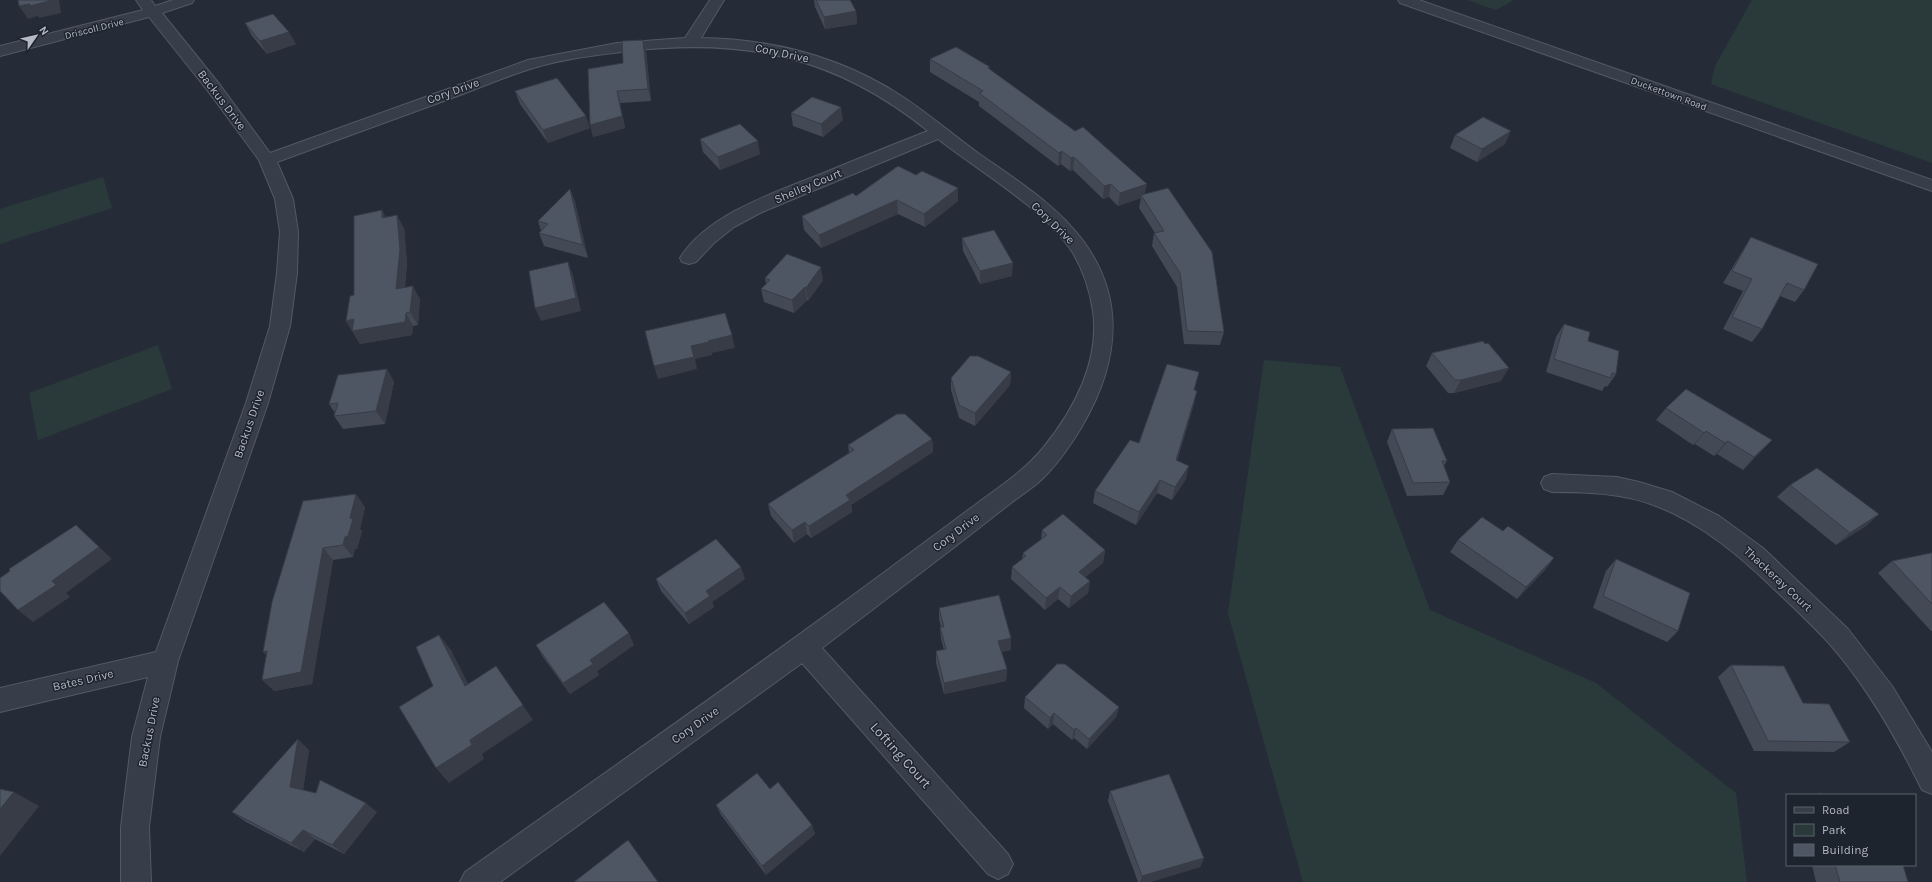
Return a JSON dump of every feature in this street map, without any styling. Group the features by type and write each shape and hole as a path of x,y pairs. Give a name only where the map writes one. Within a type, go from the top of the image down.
{"street":[{"name":"Driscoll Drive","path":"0,51 148,6 186,0"},
{"path":"690,43 717,0"},
{"name":"Duckettown Road","path":"1405,0 1932,186"},
{"name":"Backus Drive","path":"136,882 135,827 146,737 165,660 255,410 280,326 287,274 289,232 284,199 267,160 214,88 148,6"},
{"name":"Cory Drive","path":"267,160 532,63 608,49 690,43 760,47 824,63 866,81 915,113 1043,211 1076,244 1091,269 1101,299 1104,327 1101,358 1091,389 1080,413 1056,449 1034,472 804,647 475,882"},
{"name":"Shelley Court","path":"689,258 707,239 728,223 756,208 939,132"},
{"name":"Thackeray Court","path":"1552,483 1599,483 1639,490 1676,504 1731,537 1781,578 1847,645 1887,700 1915,747 1932,780"},
{"name":"Lofting Court","path":"804,647 998,864"},
{"name":"Bates Drive","path":"0,700 165,660"}],"green space":[{"path":"1467,0 1514,0 1496,10"},
{"path":"1752,0 1932,0 1932,163 1711,84 1715,66"},
{"path":"103,177 112,208 0,244 0,209"},
{"path":"158,345 172,389 38,440 29,393"},
{"path":"1264,360 1340,367 1430,610 1596,683 1736,793 1747,882 1303,882 1228,613"}],"building":[{"path":"18,0 53,0 30,6 30,4 19,6"},
{"path":"816,0 850,0 856,11 824,17"},
{"path":"273,14 289,32 260,41 245,23"},
{"path":"643,40 648,89 617,91 622,116 590,125 588,69 623,63 622,41"},
{"path":"956,47 990,67 988,68 1075,131 1083,127 1147,184 1120,193 1111,184 1104,186 1074,157 1071,158 1062,151 1059,153 979,93 983,91 930,59"},
{"path":"557,78 586,116 543,130 515,91"},
{"path":"812,97 841,107 821,124 791,113"},
{"path":"1483,117 1511,131 1482,149 1455,135"},
{"path":"740,124 758,141 718,157 700,139"},
{"path":"898,166 916,175 922,171 958,188 924,214 897,200 819,235 802,216 853,193 856,196"},
{"path":"1168,188 1212,252 1224,332 1187,331 1180,273 1154,233 1164,231 1141,195"},
{"path":"570,189 583,245 539,233 548,224 538,221"},
{"path":"382,210 382,218 397,215 400,250 396,289 413,286 410,312 406,313 405,322 352,331 354,319 346,321 350,296 354,295 354,216"},
{"path":"994,230 1013,263 980,271 962,238"},
{"path":"1751,237 1818,264 1804,290 1787,283 1762,329 1732,317 1752,279 1732,271"},
{"path":"787,254 821,267 806,288 805,287 792,300 761,289 770,280 765,278"},
{"path":"568,262 576,298 535,308 529,271"},
{"path":"725,313 732,335 691,346 694,357 654,366 645,331"},
{"path":"1564,324 1590,332 1588,341 1619,351 1616,374 1612,373 1611,378 1554,359"},
{"path":"1483,341 1485,344 1488,343 1509,368 1461,380 1455,380 1432,353"},
{"path":"970,356 978,356 1011,372 975,413 959,405 951,378"},
{"path":"1167,364 1199,372 1194,390 1197,391 1176,460 1189,466 1175,487 1160,480 1139,512 1095,491 1130,440 1139,443"},
{"path":"387,369 376,411 334,416 338,403 329,404 338,375"},
{"path":"1686,389 1772,440 1754,457 1728,441 1725,443 1706,431 1704,433 1666,408"},
{"path":"897,414 905,414 932,439 846,495 850,500 809,526 805,522 792,530 768,504 854,450 848,445"},
{"path":"1433,428 1447,461 1442,461 1450,482 1413,483 1392,429"},
{"path":"1817,468 1879,514 1850,533 1790,485"},
{"path":"356,494 350,518 353,519 348,536 345,537 343,545 323,548 301,672 262,680 267,651 263,652 272,602 303,501"},
{"path":"1063,514 1105,550 1079,572 1090,581 1071,596 1060,587 1046,598 1012,567 1026,556 1023,553 1047,535 1042,530"},
{"path":"1482,517 1503,531 1508,526 1554,558 1526,587 1458,540"},
{"path":"76,525 99,547 52,581 56,585 18,610 0,591 0,578 10,571 9,569"},
{"path":"716,539 741,567 706,591 710,596 685,613 656,579"},
{"path":"1932,553 1932,604 1892,561"},
{"path":"1616,559 1690,593 1678,631 1603,596"},
{"path":"999,595 1011,638 998,641 1007,669 944,683 936,651 946,649 940,627 944,627 939,608"},
{"path":"604,602 629,633 590,660 593,664 563,683 536,645"},
{"path":"439,635 465,686 496,666 523,705 470,740 472,745 436,768 399,707 433,686 416,647"},
{"path":"1057,664 1065,664 1119,707 1089,739 1076,728 1074,730 1054,713 1050,718 1025,697"},
{"path":"1731,665 1784,666 1803,703 1829,704 1850,742 1768,741"},
{"path":"298,739 290,787 316,793 320,780 366,803 332,845 303,830 291,843 232,812"},
{"path":"757,773 770,789 778,782 812,825 762,866 716,805"},
{"path":"1169,774 1204,858 1142,876 1110,791"},
{"path":"0,789 14,792 0,809"},
{"path":"628,840 658,882 574,882"},
{"path":"1835,866 1903,866 1908,882 1840,882"}]}
